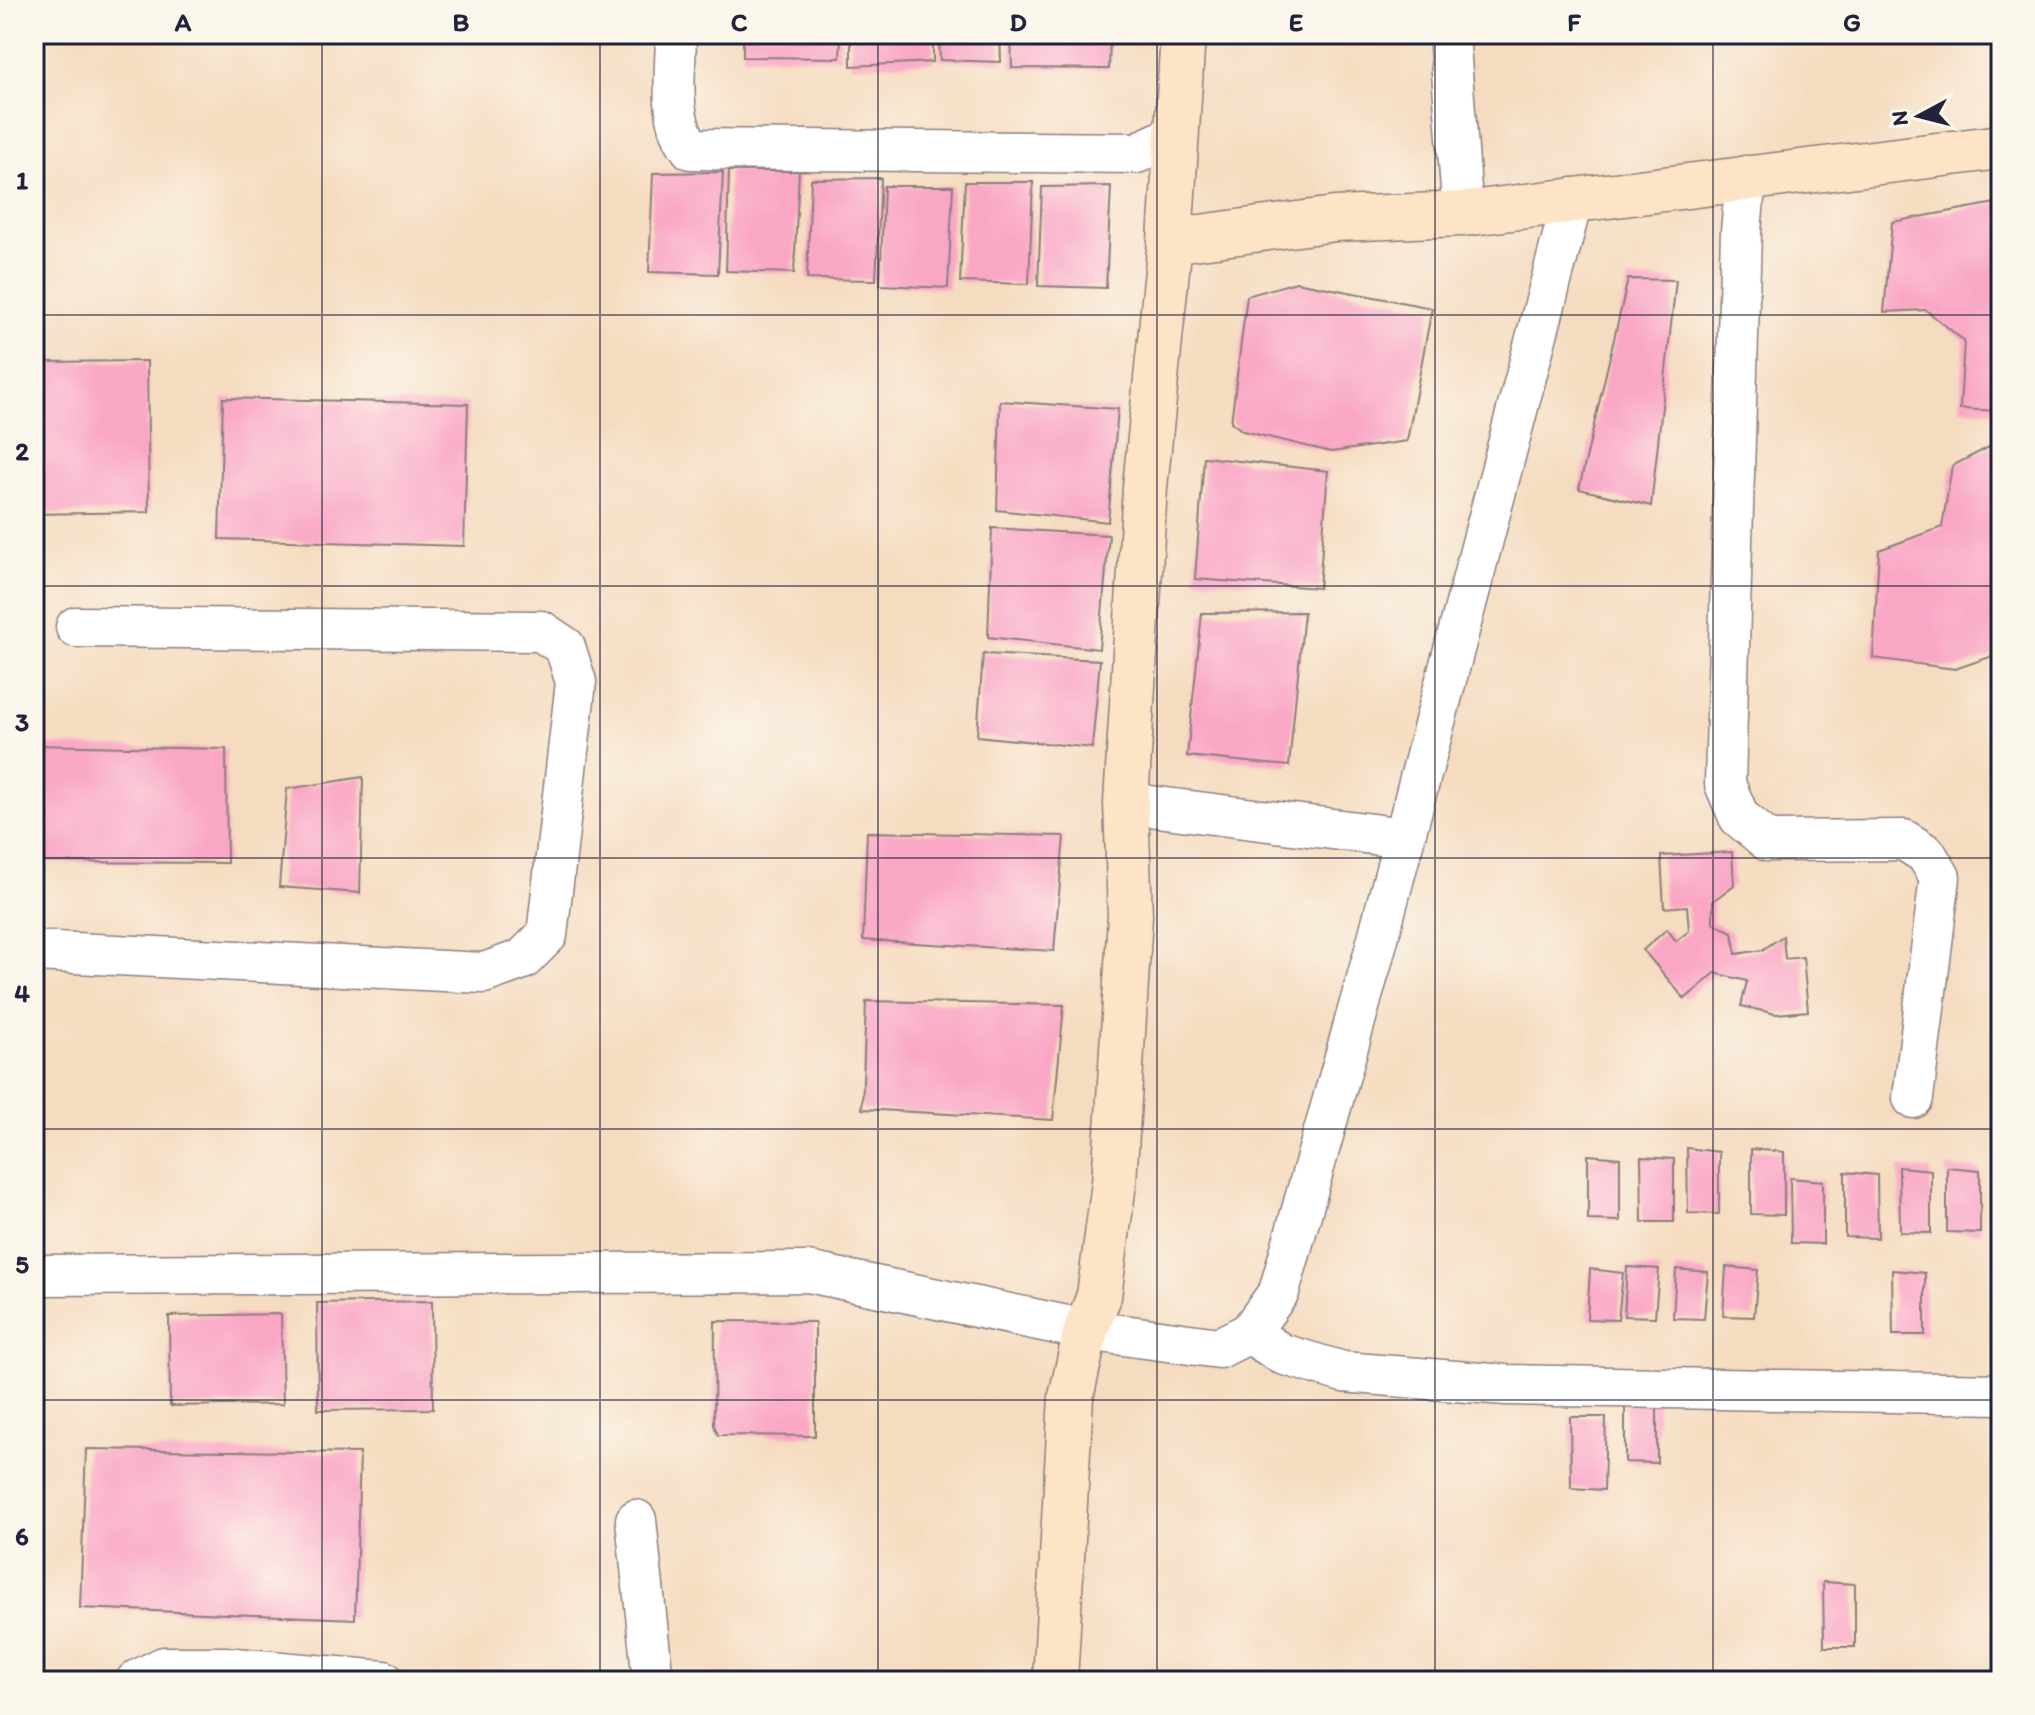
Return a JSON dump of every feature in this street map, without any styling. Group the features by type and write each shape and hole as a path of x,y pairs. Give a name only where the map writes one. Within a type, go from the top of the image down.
{"street":[{"path":"676,34 675,111 680,135 691,149 1137,153 1177,134"},
{"path":"1055,1681 1071,1397 1086,1330 1099,1296 1114,1183 1130,916 1126,803 1145,487 1170,241 1183,34"},
{"path":"1449,34 1463,214"},
{"path":"1170,241 1335,219 1463,214 1746,176 2001,147"},
{"path":"1746,176 1740,247 1725,784 1739,817 1768,841 1904,840 1926,854 1940,877 1913,1098"},
{"path":"34,1275 808,1272 1086,1330 1219,1348 1249,1333 1279,1292 1404,838 1573,198"},
{"path":"34,951 484,973 523,959 547,935 576,682 565,647 541,631 76,627"},
{"path":"1126,803 1404,838"},
{"path":"1249,1333 1282,1354 1343,1372 1506,1385 2001,1394"},
{"path":"636,1520 653,1681"},
{"path":"136,1681 164,1667 224,1667 384,1681"}],"building":[{"path":"743,34 841,34 840,58 743,57"},
{"path":"851,34 933,34 933,62 851,66"},
{"path":"939,34 1000,34 1001,62 940,60"},
{"path":"1011,34 1110,34 1109,69 1012,68"},
{"path":"729,171 799,171 794,273 726,271"},
{"path":"723,172 718,274 649,272 653,173"},
{"path":"881,178 876,280 807,279 811,179"},
{"path":"965,182 1033,182 1029,284 960,282"},
{"path":"884,186 953,186 948,288 880,285"},
{"path":"1111,186 1106,288 1038,286 1042,187"},
{"path":"2001,202 2001,411 1960,409 1964,341 1926,310 1884,312 1892,222"},
{"path":"1628,279 1676,280 1651,506 1579,489"},
{"path":"1296,282 1432,308 1407,441 1331,452 1243,431 1231,422 1247,296"},
{"path":"147,361 149,512 34,514 34,362"},
{"path":"223,398 468,404 464,546 219,539"},
{"path":"1000,401 1118,409 1108,522 997,510"},
{"path":"1989,447 2001,448 2001,650 1996,655 1955,669 1873,658 1879,550 1942,527 1952,466"},
{"path":"1204,457 1328,471 1319,588 1195,579"},
{"path":"992,528 1109,535 1099,649 988,637"},
{"path":"1304,612 1289,766 1187,756 1202,613"},
{"path":"983,654 1100,660 1092,748 977,736"},
{"path":"34,745 226,749 227,863 34,862"},
{"path":"363,777 360,893 279,887 287,789"},
{"path":"867,832 1064,836 1054,951 863,940"},
{"path":"1732,852 1734,885 1713,901 1713,923 1732,932 1736,954 1762,950 1783,936 1785,959 1803,957 1808,1011 1776,1014 1741,1006 1747,981 1715,973 1685,999 1643,950 1667,929 1676,941 1689,931 1687,906 1664,908 1661,856"},
{"path":"866,1001 1064,1005 1053,1120 862,1109"},
{"path":"1687,1148 1719,1152 1719,1214 1688,1213"},
{"path":"1751,1149 1784,1152 1784,1215 1751,1214"},
{"path":"1588,1155 1620,1158 1620,1221 1588,1220"},
{"path":"1641,1157 1674,1159 1674,1222 1642,1222"},
{"path":"1899,1167 1931,1170 1931,1233 1900,1232"},
{"path":"1947,1167 1980,1170 1980,1233 1947,1232"},
{"path":"1845,1172 1877,1175 1878,1238 1845,1237"},
{"path":"1790,1178 1823,1181 1823,1244 1791,1243"},
{"path":"1627,1267 1659,1269 1655,1317 1624,1316"},
{"path":"1726,1267 1758,1270 1754,1317 1723,1316"},
{"path":"1590,1269 1623,1273 1618,1320 1587,1319"},
{"path":"1676,1269 1708,1272 1704,1319 1673,1318"},
{"path":"1892,1270 1925,1273 1925,1335 1893,1335"},
{"path":"432,1301 433,1409 318,1410 317,1303"},
{"path":"281,1314 283,1404 170,1406 169,1316"},
{"path":"715,1321 815,1322 815,1436 718,1435 714,1425"},
{"path":"1625,1397 1657,1400 1657,1463 1625,1462"},
{"path":"1570,1417 1606,1417 1604,1490 1571,1488"},
{"path":"86,1449 360,1453 355,1619 80,1608"},
{"path":"1823,1582 1855,1584 1855,1647 1824,1647"},
{"path":"892,1676 924,1679 924,1681 892,1681"}]}
